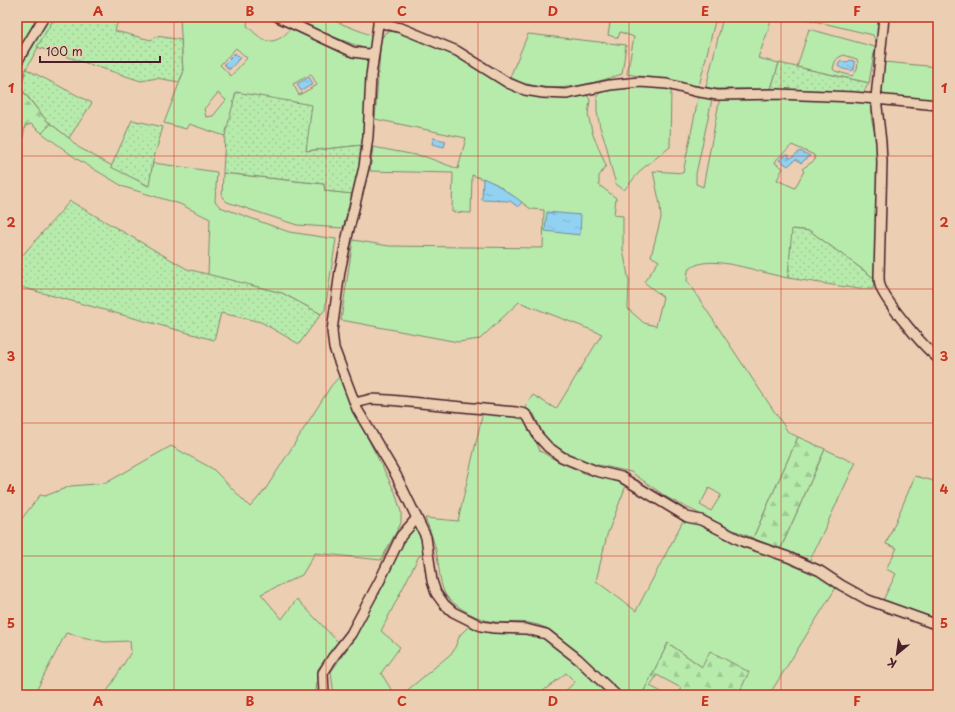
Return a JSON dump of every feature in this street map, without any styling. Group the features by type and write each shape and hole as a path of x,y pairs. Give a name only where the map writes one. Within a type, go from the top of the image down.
{"street":[{"path":"17,62 44,17"},
{"path":"278,17 353,52 368,54 374,53"},
{"path":"884,17 876,98 882,142 880,287 925,348 938,358"},
{"path":"616,695 578,659 546,634 526,629 481,626 453,612 444,604 436,593 432,581 426,537 396,475 357,409 334,348 332,331 340,271 364,167 378,19 457,51 508,83 525,90 543,94 566,94 610,85 640,82 668,84 717,95 810,95 876,98 938,105"},
{"path":"355,403 371,399 389,400 525,414 543,442 562,457 596,471 621,476 687,516 701,520 742,541 788,557 820,571 868,600 938,625"},
{"path":"324,695 323,673 333,656 351,634 380,580 401,536 417,518"}],"green space":[{"path":"17,17 34,17 34,23 17,53"},
{"path":"49,17 55,17 26,69 21,88 17,84 17,70"},
{"path":"55,17 119,17 115,31 151,40 157,36 181,40 183,73 179,82 157,78 141,81 37,47"},
{"path":"180,17 248,17 247,26 264,40 276,40 286,34 291,28 342,50 352,57 370,59 363,145 305,151 228,129 225,136 189,124 186,129 164,123 183,73","holes":["236,48 247,58 231,76 220,65","311,74 317,85 299,95 293,84","218,93 226,100 213,116 206,117 204,109"]},
{"path":"287,17 294,17 309,23 314,17 324,17 373,36 371,48 366,49 307,27"},
{"path":"611,17 632,17 639,19 640,17 716,17 699,86 627,74 634,37 620,32 618,38 608,35"},
{"path":"723,17 771,17 769,28 758,58 779,63 771,89 714,89 706,87"},
{"path":"806,17 879,17 879,34 876,42 873,35 806,19"},
{"path":"809,29 875,47 869,83 797,67","holes":["844,55 857,59 857,68 852,76 833,69 834,63 841,56"]},
{"path":"396,31 406,34 454,54 524,92 582,93 587,95 590,100 588,115 593,135 606,166 599,176 599,185 616,198 614,215 623,216 623,250 629,281 628,309 644,323 656,326 663,297 644,282 659,261 651,256 661,218 653,171 683,173 699,94 712,99 696,174 696,184 703,187 720,97 870,102 872,122 878,143 874,278 810,231 793,229 788,278 730,264 708,262 699,264 688,270 687,281 788,432 798,437 753,538 726,527 668,498 631,472 594,464 556,448 546,441 534,414 525,407 533,395 556,409 602,334 519,302 480,339 458,342 341,320 353,240 389,246 543,248 544,210 531,209 496,184 472,175 471,213 452,212 453,173 370,171 373,147 426,157 458,169 466,138 375,119 381,39 386,32","holes":["792,145 814,155 815,160 802,169 804,171 795,188 777,180 783,168 775,163 777,159","709,488 721,495 711,511 700,505"]},
{"path":"528,34 626,45 622,74 587,84 551,88 539,87 520,82 510,77"},
{"path":"884,62 938,67 938,101 884,96 881,89"},
{"path":"779,63 869,83 863,93 771,89"},
{"path":"26,69 92,103 69,138 46,120 21,88"},
{"path":"17,84 46,120 51,124 42,133 31,124 25,126 17,173"},
{"path":"637,84 671,90 670,147 642,169 624,190 616,184 611,167 597,112 597,95 605,89"},
{"path":"236,92 312,105 306,151 363,145 362,165 353,194 325,191 324,184 223,173 225,136"},
{"path":"132,120 163,127 153,161 149,186 111,167"},
{"path":"51,124 78,147 148,186 153,163 217,172 215,201 220,207 289,232 336,239 325,310 321,314 282,293 208,275 210,219 180,204 124,187 77,159 42,133"},
{"path":"223,173 324,184 325,191 353,194 343,228 297,225 227,202 222,197"},
{"path":"70,201 187,269 282,293 321,314 299,344 261,322 221,313 214,340 17,286 17,263"},
{"path":"792,229 810,231 874,278 873,289 859,289 788,278"},
{"path":"340,376 353,409 395,492 401,512 401,523 381,560 315,553 302,575 261,594 282,619 297,599 338,642 318,669 316,691 318,695 104,695 131,652 130,641 104,642 66,633 34,695 17,695 17,525 40,495 45,496 71,486 106,483 171,446 213,469 250,507 265,490 331,386"},
{"path":"483,412 519,416 528,422 540,451 559,462 584,473 602,478 619,479 627,483 607,535 596,581 636,611 684,519 693,521 742,547 784,559 825,578 837,586 769,695 738,695 748,672 702,667 668,643 642,695 622,695 580,655 549,629 539,625 520,622 489,621 476,617 451,601 447,597 442,584 435,545 425,518 458,521"},
{"path":"798,437 825,449 780,550 753,538"},
{"path":"825,449 850,461 856,462 810,560 780,550"},
{"path":"915,476 938,482 938,620 883,600 896,574 886,569 897,548 886,544"},
{"path":"416,526 422,538 425,554 419,556 381,631 400,647 381,673 392,691 403,694 453,652 460,635 470,625 528,632 543,636 577,663 611,695 561,695 575,682 566,673 538,695 334,695 331,672 353,640 405,537"},
{"path":"668,643 702,667 710,651 749,672 738,695 677,695 681,688 657,675 650,686 667,695 642,695"}],"water":[{"path":"235,53 240,58 229,70 224,64"},
{"path":"850,60 854,61 854,70 845,70 838,66 840,61 847,63"},
{"path":"309,77 313,84 301,91 297,84"},
{"path":"433,138 446,141 444,147 432,144"},
{"path":"800,151 810,156 801,163 796,159 788,166 779,160 787,154 790,155 788,157 791,158"},
{"path":"483,178 496,184 522,202 518,207 510,201 482,200"},
{"path":"547,212 581,215 580,235 545,231"}]}
